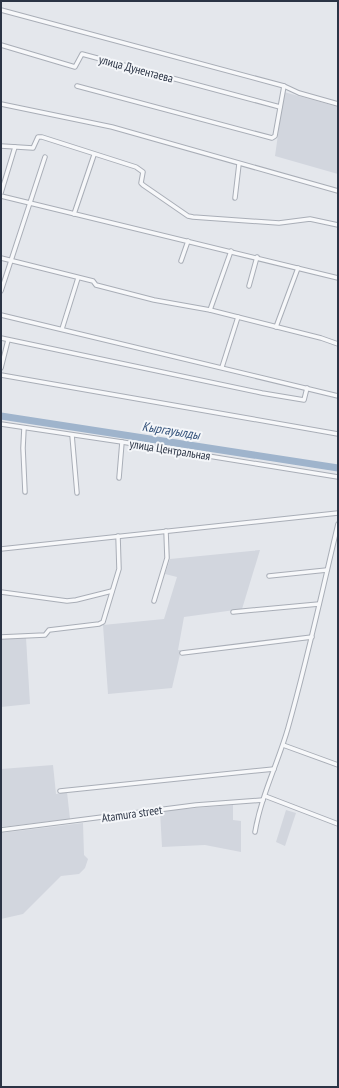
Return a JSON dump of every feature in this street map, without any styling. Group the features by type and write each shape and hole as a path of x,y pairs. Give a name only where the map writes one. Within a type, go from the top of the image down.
{"street":[{"path":"1,10 284,86 299,93 338,104"},
{"name":"улица Дунентаева","path":"1,45 75,67 82,54 280,107"},
{"path":"77,86 272,138 275,136 284,86"},
{"path":"1,104 112,127 338,191"},
{"path":"1,146 33,148 36,140 42,138 140,170 143,172 141,183 143,185 188,216 279,223 310,219 338,225"},
{"path":"15,147 1,195 338,278"},
{"path":"74,214 94,155"},
{"path":"1,291 45,157"},
{"path":"236,198 239,164"},
{"path":"181,261 188,241"},
{"path":"210,310 230,251"},
{"path":"249,286 257,257"},
{"path":"1,258 93,282 96,285 154,300 210,310 321,338 338,344"},
{"path":"276,327 298,268"},
{"path":"62,329 78,278"},
{"path":"1,315 338,396"},
{"path":"222,367 238,317"},
{"path":"1,338 262,393 304,400 307,388"},
{"path":"1,368 8,340"},
{"path":"1,375 338,434"},
{"name":"улица Центральная","path":"1,424 338,477"},
{"path":"24,428 23,448 25,492"},
{"path":"72,434 77,493"},
{"path":"119,478 122,442"},
{"path":"1,549 338,513"},
{"path":"255,832 264,796 283,745 301,681 338,524"},
{"path":"154,601 167,558 166,531"},
{"path":"1,637 45,635 50,630 99,624 103,622 119,563 118,536"},
{"path":"269,576 327,570"},
{"path":"1,592 67,601 112,591"},
{"path":"233,612 319,604"},
{"path":"182,653 312,637"},
{"path":"283,745 338,765"},
{"path":"60,791 274,769"},
{"path":"264,796 338,824"},
{"name":"Atamura street","path":"1,830 196,805 263,800"}],"shaded area":[{"path":"284,92 338,107 338,174 275,156"},
{"path":"260,550 242,609 184,617 178,650 181,650 172,688 108,694 103,625 164,619 177,577 165,574 170,559"},
{"path":"26,638 30,704 1,707 1,639"},
{"path":"53,765 56,794 67,792 70,819 1,827 1,769"},
{"path":"233,805 233,820 241,821 241,852 205,845 162,847 160,811"},
{"path":"286,810 296,813 285,846 276,842"},
{"path":"83,823 84,855 88,859 85,868 79,874 61,876 23,914 1,919 1,833"}],"waterway":[{"name":"Кыргауылды","path":"1,416 338,468"}]}
